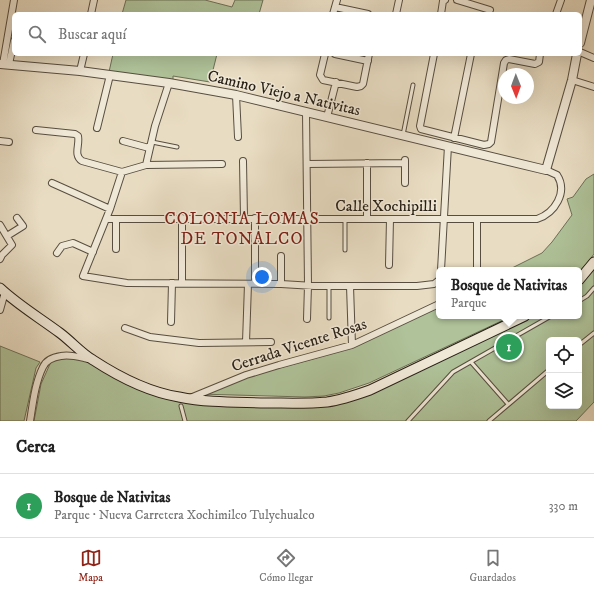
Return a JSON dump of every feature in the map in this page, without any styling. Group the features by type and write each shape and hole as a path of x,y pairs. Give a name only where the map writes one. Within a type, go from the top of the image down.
{"main road":[{"path":"582,276 594,262"},
{"path":"2,290 62,334 92,359 139,385 162,393 189,399 221,402 314,403 339,400 370,390 519,319"}],"street":[{"path":"12,12 14,0"},
{"path":"91,12 94,0"},
{"path":"396,12 399,0"},
{"path":"441,12 443,1 445,0"},
{"path":"457,0 490,10"},
{"path":"557,12 561,0"},
{"path":"582,35 591,1"},
{"path":"336,3 362,12"},
{"path":"4,64 12,13"},
{"path":"4,64 12,46"},
{"path":"582,53 594,58"},
{"path":"80,71 84,56"},
{"path":"325,56 321,78 323,80 361,86 363,84 369,56"},
{"path":"344,56 368,61"},
{"path":"434,56 420,126 421,129 484,145 491,142 504,63 509,59 537,64 539,62 540,56"},
{"path":"454,138 471,56"},
{"path":"546,170 572,80 577,56"},
{"name":"Camino Viejo a Nativitas","path":"4,64 80,71 169,83 236,95 546,170 557,174"},
{"path":"97,128 110,76"},
{"path":"572,80 594,87"},
{"path":"327,117 336,82"},
{"path":"146,165 150,145 169,83"},
{"path":"236,95 238,137"},
{"path":"306,112 307,319"},
{"path":"36,130 75,134 79,139 77,154 78,158 82,161 122,172 146,165 222,164"},
{"path":"0,141 8,142"},
{"path":"123,141 150,145"},
{"path":"441,267 448,146"},
{"path":"243,161 244,218"},
{"path":"307,164 405,161 405,183"},
{"path":"367,163 367,219"},
{"path":"122,172 110,209 83,276 127,283 256,283 329,286 417,286 436,282"},
{"name":"Calle Xochipilli","path":"106,219 537,219 549,214 562,193 562,185 557,174"},
{"path":"52,183 110,209"},
{"path":"7,236 23,226 18,218"},
{"path":"182,218 182,283"},
{"path":"255,218 256,283"},
{"path":"116,219 116,249"},
{"path":"389,265 390,219"},
{"path":"477,220 477,267"},
{"path":"0,225 12,245 0,259"},
{"path":"58,253 62,246 73,243 93,252"},
{"path":"280,256 281,284"},
{"path":"171,322 172,283"},
{"path":"246,342 248,284"},
{"path":"350,286 352,345"},
{"path":"0,310 2,290"},
{"name":"Cerrada Vicente Rosas","path":"189,399 246,375 352,345 436,305"},
{"path":"124,328 150,338 176,341 199,343 272,342"},
{"path":"30,421 37,385 43,366 50,359 69,355 92,359"}],"lane":[{"path":"403,135 413,85"},
{"path":"150,145 177,147"},
{"path":"345,219 345,250"},
{"path":"329,286 329,318"},
{"path":"582,299 594,288"},
{"path":"408,421 454,372 546,319"},
{"path":"582,343 594,333"},
{"path":"471,362 508,404"},
{"path":"489,421 546,372"},
{"path":"181,406 186,421"}],"green space":[{"path":"126,0 205,0 232,7 235,0 263,0 260,12 123,12"},
{"path":"113,56 216,56 210,82 173,76 173,80 109,72"},
{"path":"594,174 594,254 582,270 582,267 514,267 542,253 552,242 572,215 567,199 573,197 586,179"},
{"path":"594,266 594,402 576,421 34,421 41,384 50,364 55,359 76,358 92,363 175,400 333,402 522,319 582,319 582,280"},
{"path":"436,308 436,319 506,319 369,383 339,393 324,396 305,397 198,394 199,391 220,384 316,358"},
{"path":"0,346 40,362 36,368 24,421 0,421"}],"place":[{"name":"Bosque de Nativitas","path":"509,347"}],"district":[{"name":"COLONIA LOMAS DE TONALCO","path":"242,229"}]}
